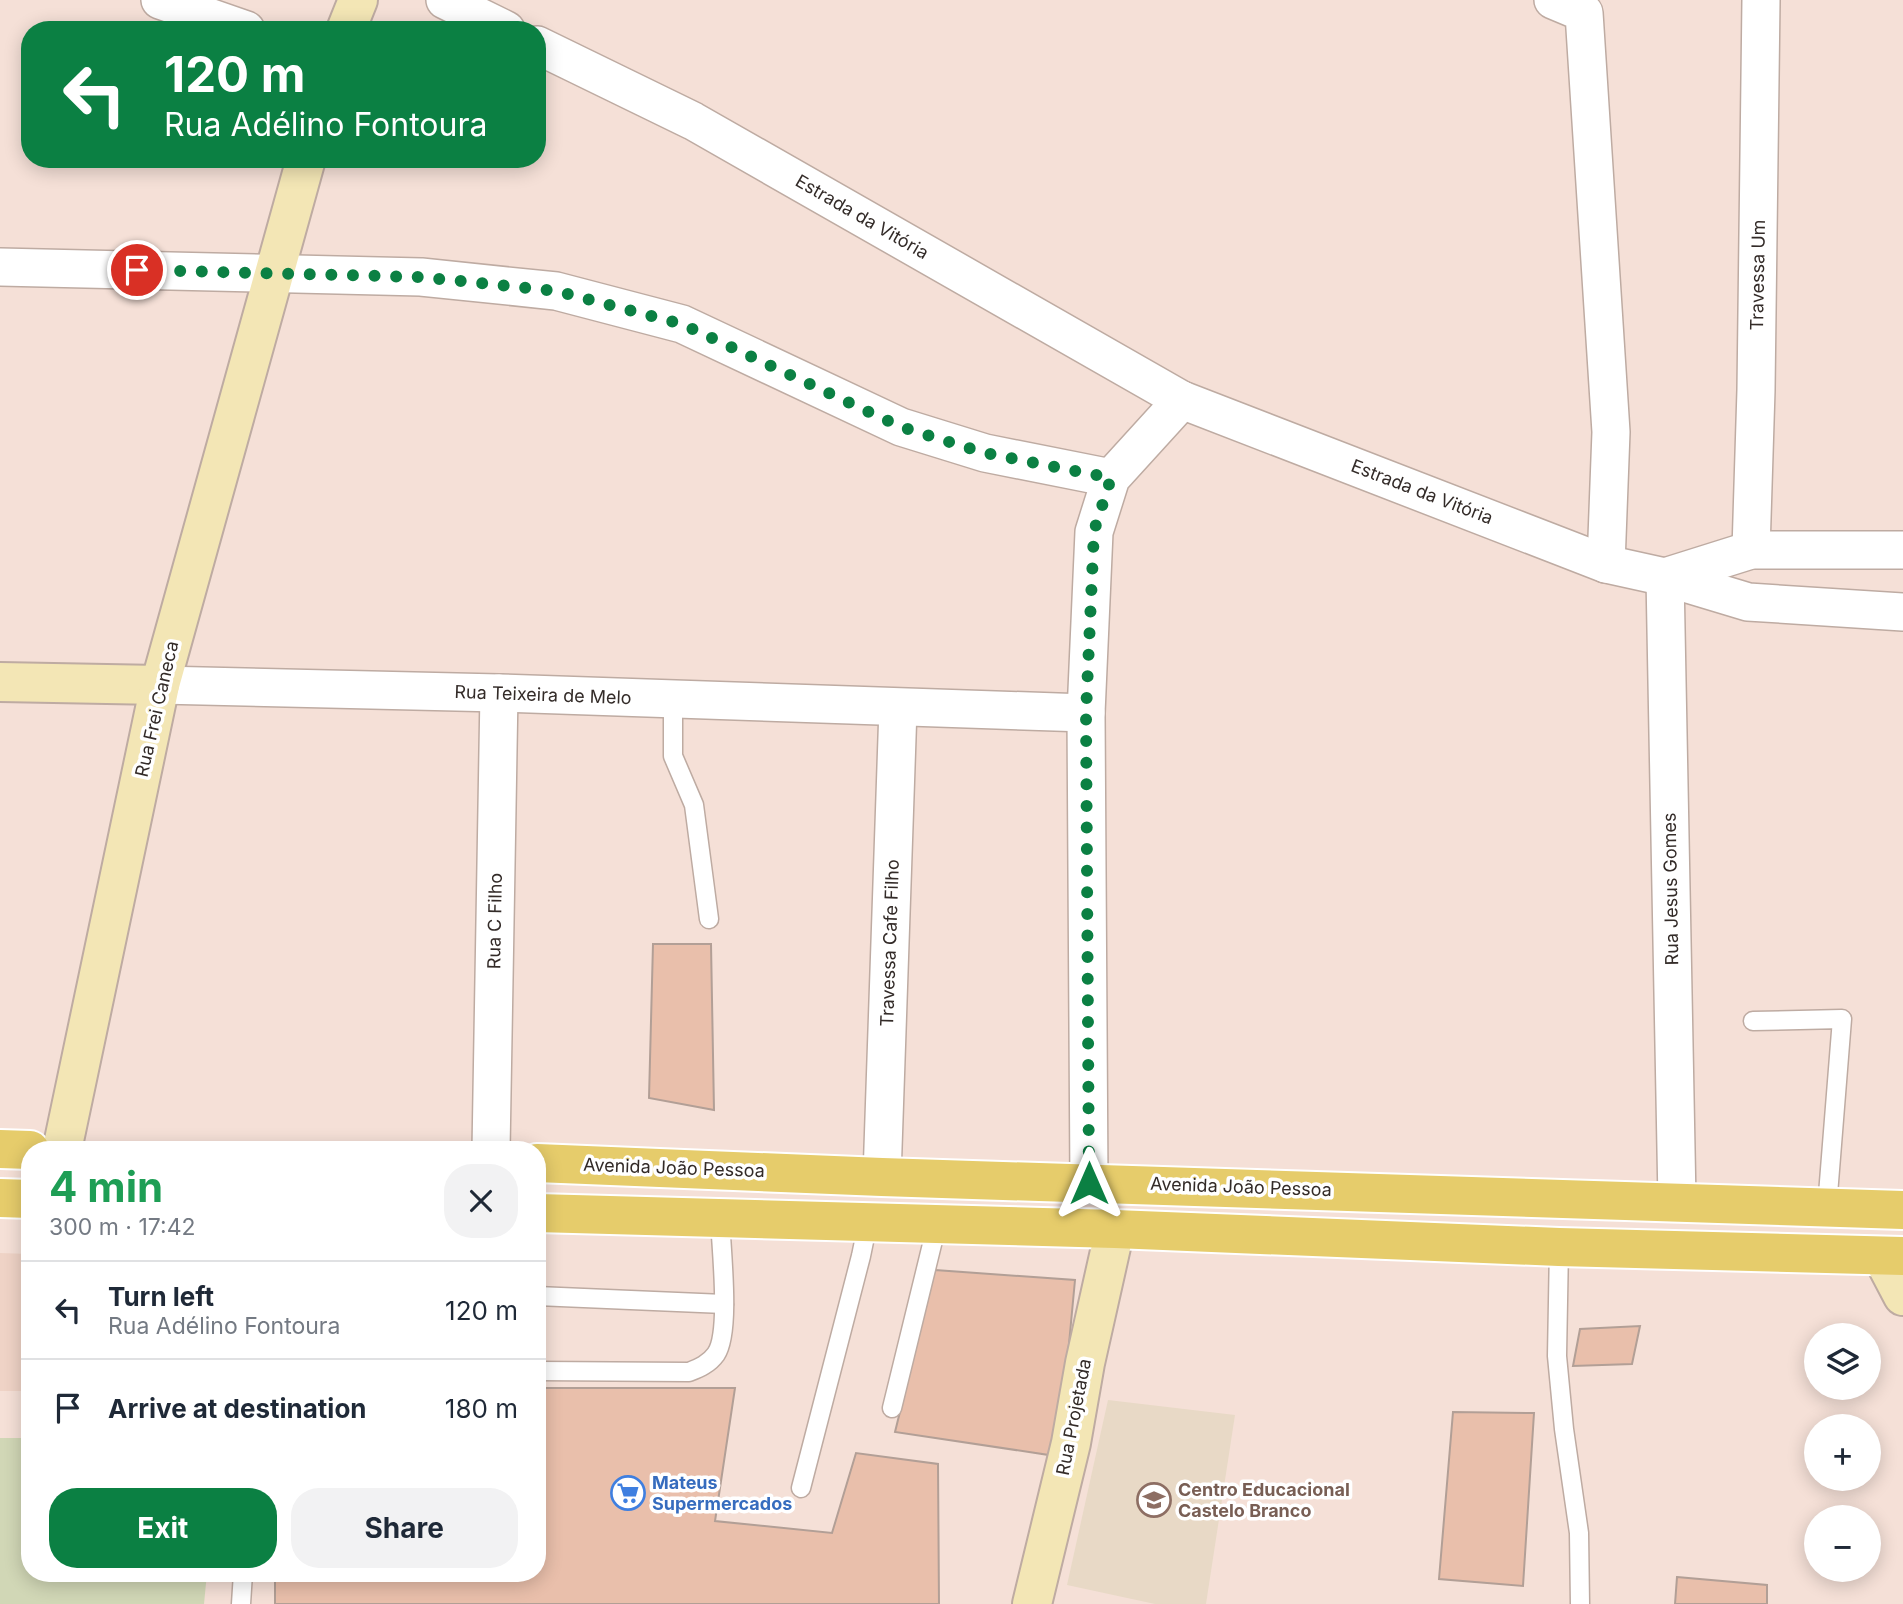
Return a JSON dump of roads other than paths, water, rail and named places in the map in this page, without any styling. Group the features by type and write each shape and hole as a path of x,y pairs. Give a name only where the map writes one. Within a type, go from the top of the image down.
{"main road":[{"path":"0,1149 21,1150"},
{"name":"Avenida João Pessoa","path":"546,1163 1903,1210"},
{"path":"0,1198 21,1199"},
{"path":"546,1213 1115,1229 1896,1260"}],"street":[{"path":"160,0 220,21"},
{"path":"350,21 358,0"},
{"path":"445,0 488,21"},
{"name":"Travessa Um","path":"1751,550 1761,0"},
{"path":"1573,4 1611,432 1606,564"},
{"name":"Estrada da Vitória","path":"546,49 693,121 1182,400 1606,564 1748,602 1903,612"},
{"name":"Rua Frei Caneca","path":"64,1141 160,685 304,168"},
{"path":"0,267 421,277 556,291 618,305 682,324 901,427 985,453 1111,478"},
{"path":"1089,1183 1086,713 1094,531 1111,478 1182,400"},
{"path":"1665,578 1751,550 1903,550"},
{"name":"Rua Jesus Gomes","path":"1665,578 1677,1201"},
{"name":"Rua Teixeira de Melo","path":"0,682 499,693 1086,713"},
{"name":"Rua C Filho","path":"491,1141 499,693"},
{"name":"Travessa Cafe Filho","path":"882,1177 898,708"},
{"name":"Rua Projetada","path":"1032,1604 1071,1443 1085,1363 1115,1229"},
{"path":"1896,1260 1903,1296"}],"lane":[{"path":"673,700 673,756 694,805 709,919"},
{"path":"1753,1021 1842,1019 1827,1207"},
{"path":"546,1371 689,1372 704,1366 715,1355 722,1341 724,1304 719,1218"},
{"path":"801,1488 868,1222"},
{"path":"892,1408 937,1224"},
{"path":"1559,1247 1557,1356 1579,1533 1580,1604"},
{"path":"546,1296 724,1304"},
{"path":"242,1604 243,1582"}],"place":[{"name":"Mateus Supermercados","path":"628,1493"},
{"name":"Centro Educacional Castelo Branco","path":"1154,1500"}]}
